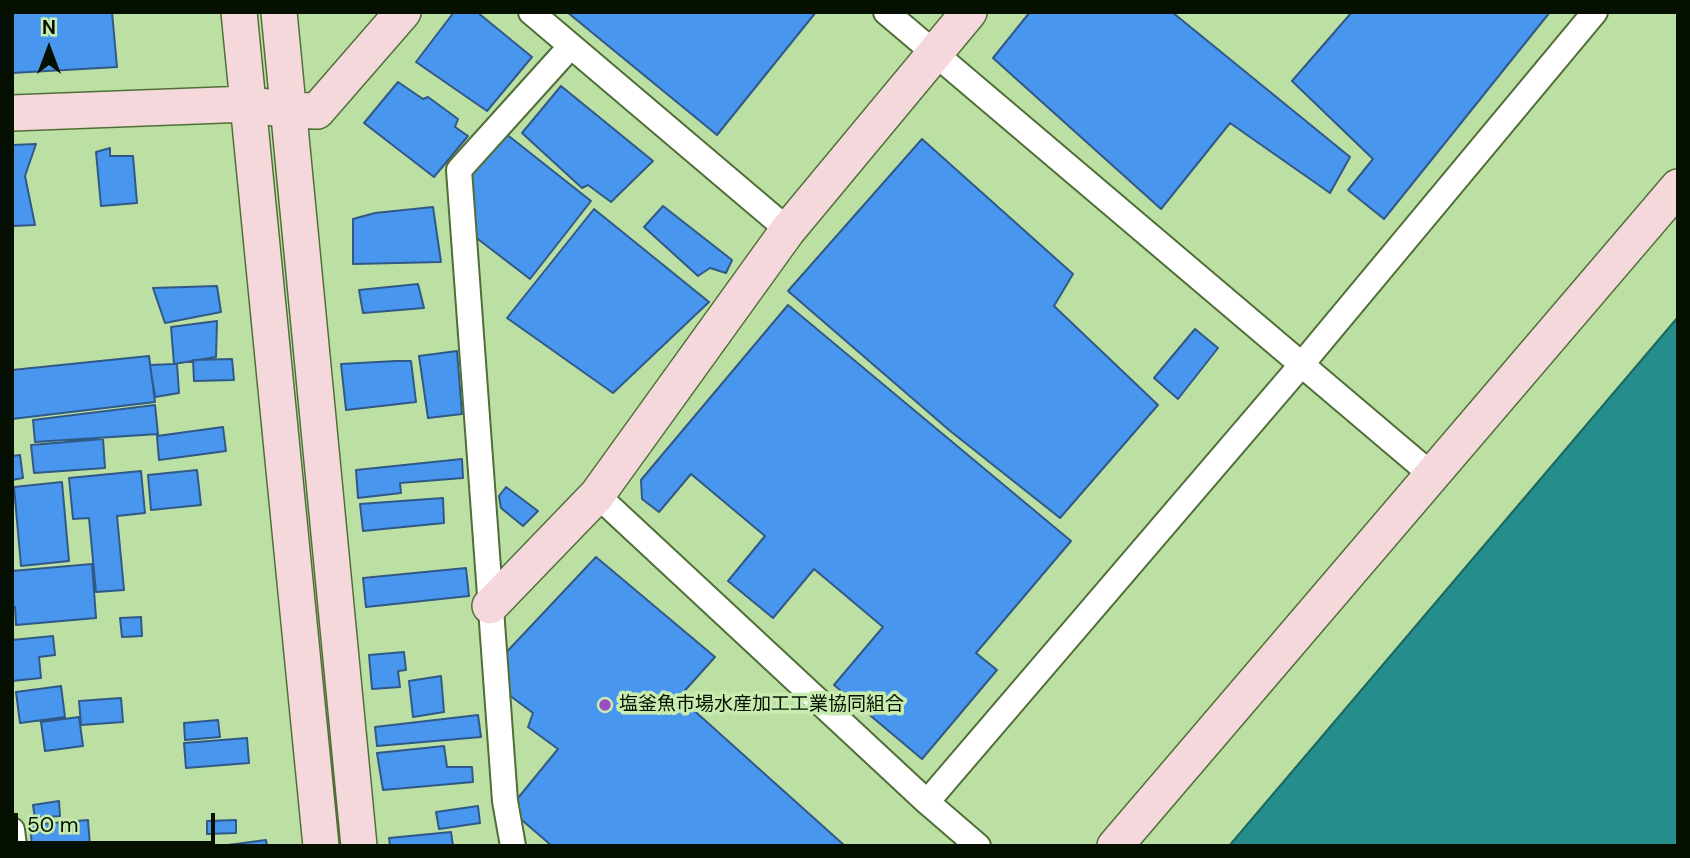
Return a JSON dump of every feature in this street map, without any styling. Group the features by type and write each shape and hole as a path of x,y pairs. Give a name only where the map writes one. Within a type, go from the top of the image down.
{"street":[{"path":"239,12 321,846"},
{"path":"279,12 359,846"},
{"path":"12,113 248,104 317,111 402,12"},
{"path":"531,12 788,230"},
{"path":"886,12 1433,476"},
{"path":"490,606 597,495 788,230 969,12"},
{"path":"927,802 1301,363 1595,12"},
{"path":"513,846 506,817 459,170 570,47"},
{"path":"1115,846 1678,187"},
{"path":"597,495 927,802 978,846"},
{"path":"12,831 14,846"}],"water":[{"path":"1678,317 1678,846 1229,846"}],"building":[{"path":"12,12 112,12 117,67 12,73"},
{"path":"454,12 477,12 532,57 487,111 416,62"},
{"path":"567,12 816,12 717,135"},
{"path":"1030,12 1172,12 1350,157 1330,193 1230,123 1161,209 993,58"},
{"path":"1352,12 1550,12 1384,219 1348,190 1373,159 1292,81"},
{"path":"398,82 423,99 428,97 458,119 455,127 468,136 434,177 364,123"},
{"path":"561,86 653,161 611,202 588,185 582,188 522,133"},
{"path":"505,133 591,201 530,279 470,233 460,181"},
{"path":"922,139 1073,274 1054,306 1158,405 1060,518 949,430 788,291"},
{"path":"36,144 25,176 35,225 12,226 12,145"},
{"path":"110,148 110,156 133,156 137,203 101,206 96,152"},
{"path":"663,206 732,260 726,273 710,268 698,276 644,227"},
{"path":"433,207 441,262 353,264 353,219 375,213"},
{"path":"594,209 709,302 613,393 507,318"},
{"path":"418,284 424,308 363,313 359,290"},
{"path":"217,286 221,312 165,323 153,288"},
{"path":"788,305 1071,541 976,653 997,670 922,759 834,685 883,627 814,569 773,618 728,581 765,536 691,474 659,512 642,499 641,480"},
{"path":"217,321 216,357 174,364 171,327"},
{"path":"1195,329 1218,348 1178,399 1154,378"},
{"path":"457,351 462,414 428,418 419,356"},
{"path":"149,356 155,402 12,419 12,370"},
{"path":"232,359 234,380 194,381 193,360"},
{"path":"411,361 416,402 346,410 341,364"},
{"path":"177,364 179,393 155,397 150,365"},
{"path":"155,405 158,434 35,442 33,420"},
{"path":"223,427 226,451 159,460 157,436"},
{"path":"103,439 105,468 34,473 31,445"},
{"path":"20,455 23,478 12,480 12,456"},
{"path":"462,459 463,478 400,483 401,493 358,498 356,470"},
{"path":"197,470 201,505 151,510 148,475"},
{"path":"141,471 145,513 117,516 124,590 96,592 89,518 73,519 69,478"},
{"path":"62,482 69,561 21,566 14,487"},
{"path":"506,487 538,511 523,526 501,508 499,496"},
{"path":"443,498 444,523 363,531 360,504"},
{"name":"塩釜魚市場水産加工工業協同組合","path":"596,557 715,657 679,697 845,846 552,846 509,809 558,749 528,727 533,713 509,695 501,658"},
{"path":"92,564 96,618 16,625 15,607 12,607 12,571"},
{"path":"466,568 469,596 366,607 363,578"},
{"path":"141,617 142,636 122,637 120,618"},
{"path":"53,636 55,655 39,657 41,678 12,681 12,640"},
{"path":"404,652 406,670 398,671 400,687 372,689 369,655"},
{"path":"441,676 444,712 413,717 409,681"},
{"path":"61,686 65,717 20,723 16,692"},
{"path":"121,698 123,722 81,725 79,701"},
{"path":"478,715 481,737 377,746 375,727"},
{"path":"79,717 83,746 45,751 41,722"},
{"path":"218,720 220,737 185,740 184,723"},
{"path":"247,738 249,763 186,768 184,743"},
{"path":"444,746 447,767 472,767 473,782 383,790 377,753"},
{"path":"59,801 60,816 35,818 33,805"},
{"path":"478,806 480,823 439,829 436,812"},
{"path":"88,820 90,846 32,846 30,825"},
{"path":"236,820 236,833 207,834 207,821"},
{"path":"451,832 453,846 390,846 389,838"},
{"path":"266,840 267,846 220,846"}],"place":[{"name":"塩釜魚市場水産加工工業協同組合","path":"605,705"}]}
